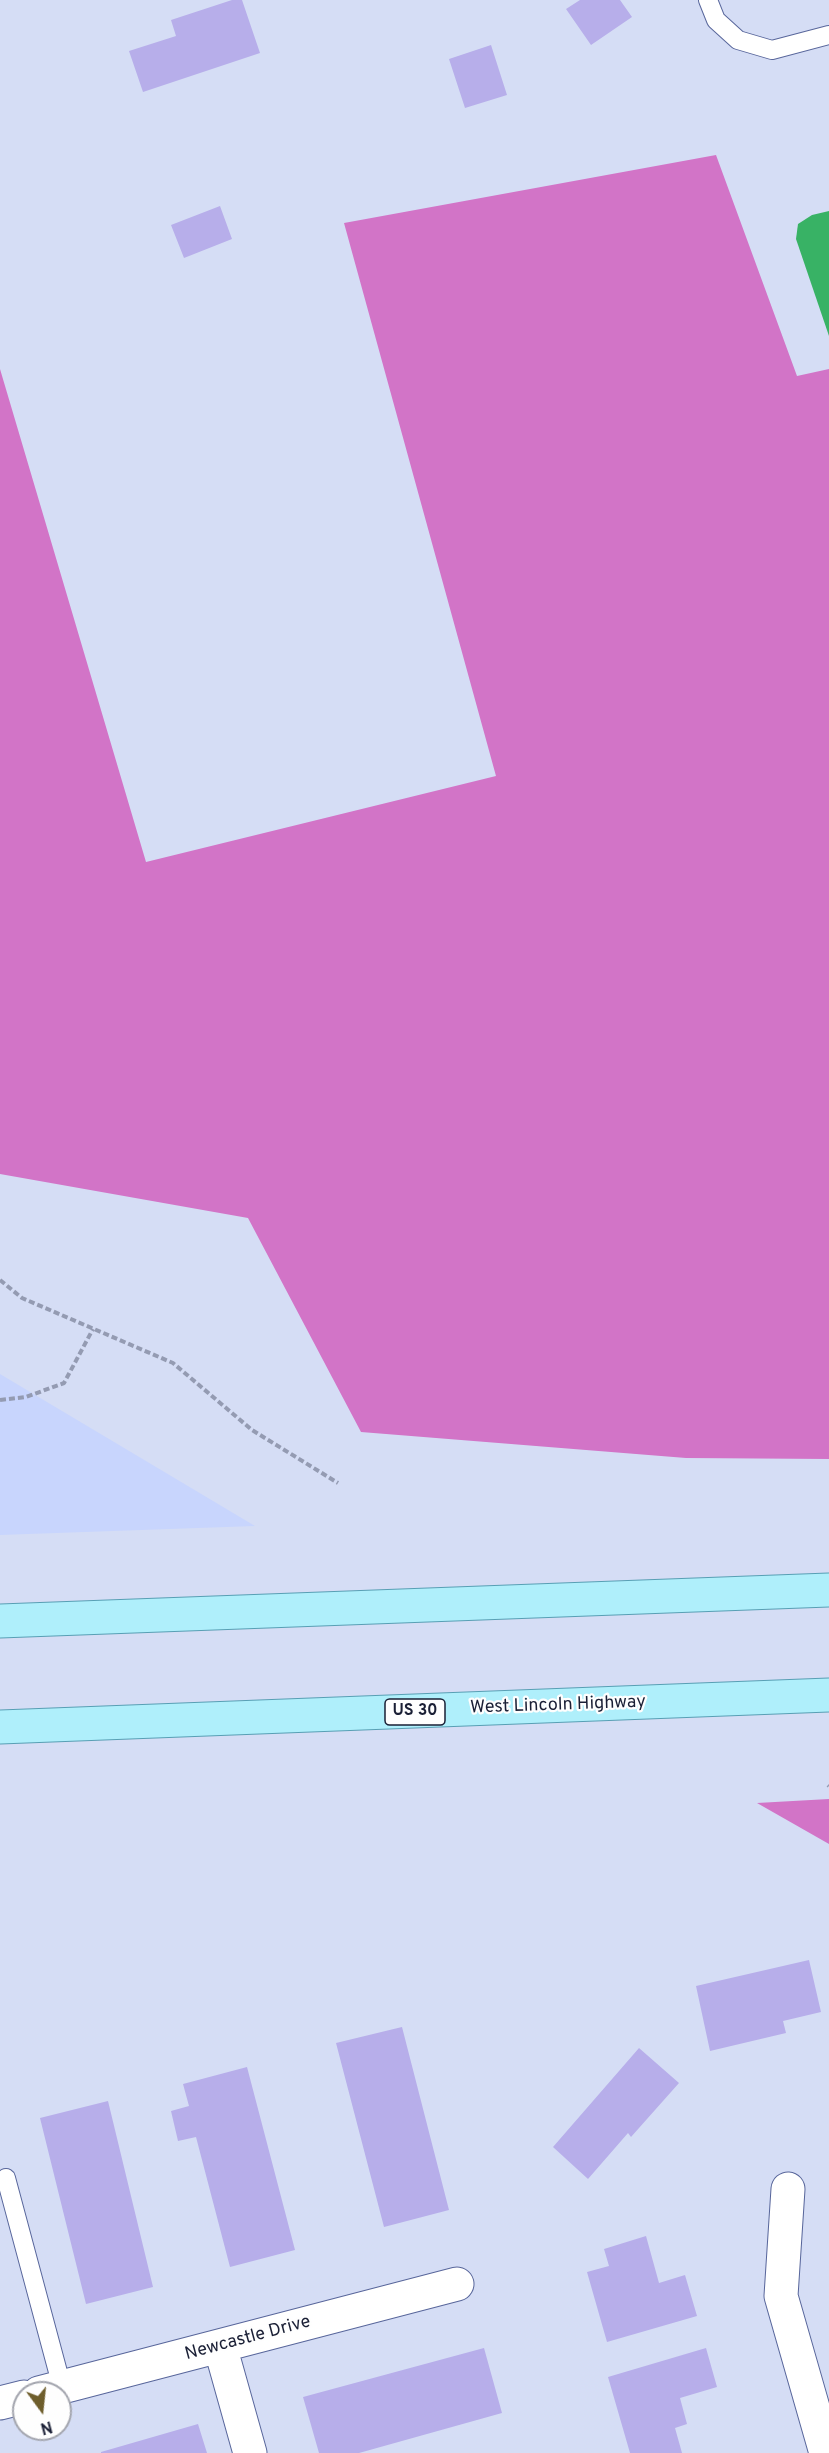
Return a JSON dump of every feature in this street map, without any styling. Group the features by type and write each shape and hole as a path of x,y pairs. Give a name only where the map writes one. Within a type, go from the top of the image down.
{"main road":[{"path":"0,1621 829,1590"},
{"name":"West Lincoln Highway","path":"0,1726 829,1695"}],"street":[{"path":"788,2189 781,2296 826,2453"},
{"name":"Newcastle Drive","path":"72,2385 457,2284"},
{"path":"220,2346 250,2453"}],"lane":[{"path":"708,0 716,20 738,40 772,50 829,34"},
{"path":"6,2178 49,2381"}],"path":[{"path":"0,1280 22,1298 173,1363 252,1430 338,1483"},
{"path":"0,1400 26,1397 64,1383 93,1329"}],"shaded area":[{"path":"716,155 797,376 829,369 829,1459 686,1458 361,1432 248,1218 0,1174 0,369 146,862 496,776 344,223"},
{"path":"829,211 829,336 796,239 798,224 812,215"},
{"path":"0,1374 255,1526 0,1535"},
{"path":"829,1799 829,1844 757,1803"}],"building":[{"path":"232,0 242,0 260,53 143,92 129,51 176,36 171,20"},
{"path":"580,0 620,0 632,17 591,45 566,9"},
{"path":"491,45 507,95 465,108 449,59"},
{"path":"220,206 232,239 184,258 171,225"},
{"path":"809,1960 821,2012 783,2021 786,2033 710,2051 696,1986"},
{"path":"402,2027 449,2210 384,2227 336,2043"},
{"path":"639,2048 679,2083 631,2137 628,2133 588,2179 553,2147"},
{"path":"247,2067 295,2250 230,2267 196,2137 178,2141 171,2111 189,2106 183,2084"},
{"path":"108,2101 153,2287 86,2304 40,2118"},
{"path":"646,2236 659,2283 685,2275 697,2316 607,2342 587,2272 609,2266 604,2249"},
{"path":"484,2348 502,2413 359,2453 319,2453 303,2397"},
{"path":"706,2348 717,2387 680,2398 687,2424 675,2428 682,2453 630,2453 608,2377"},
{"path":"198,2424 207,2453 101,2453 101,2452"}]}
